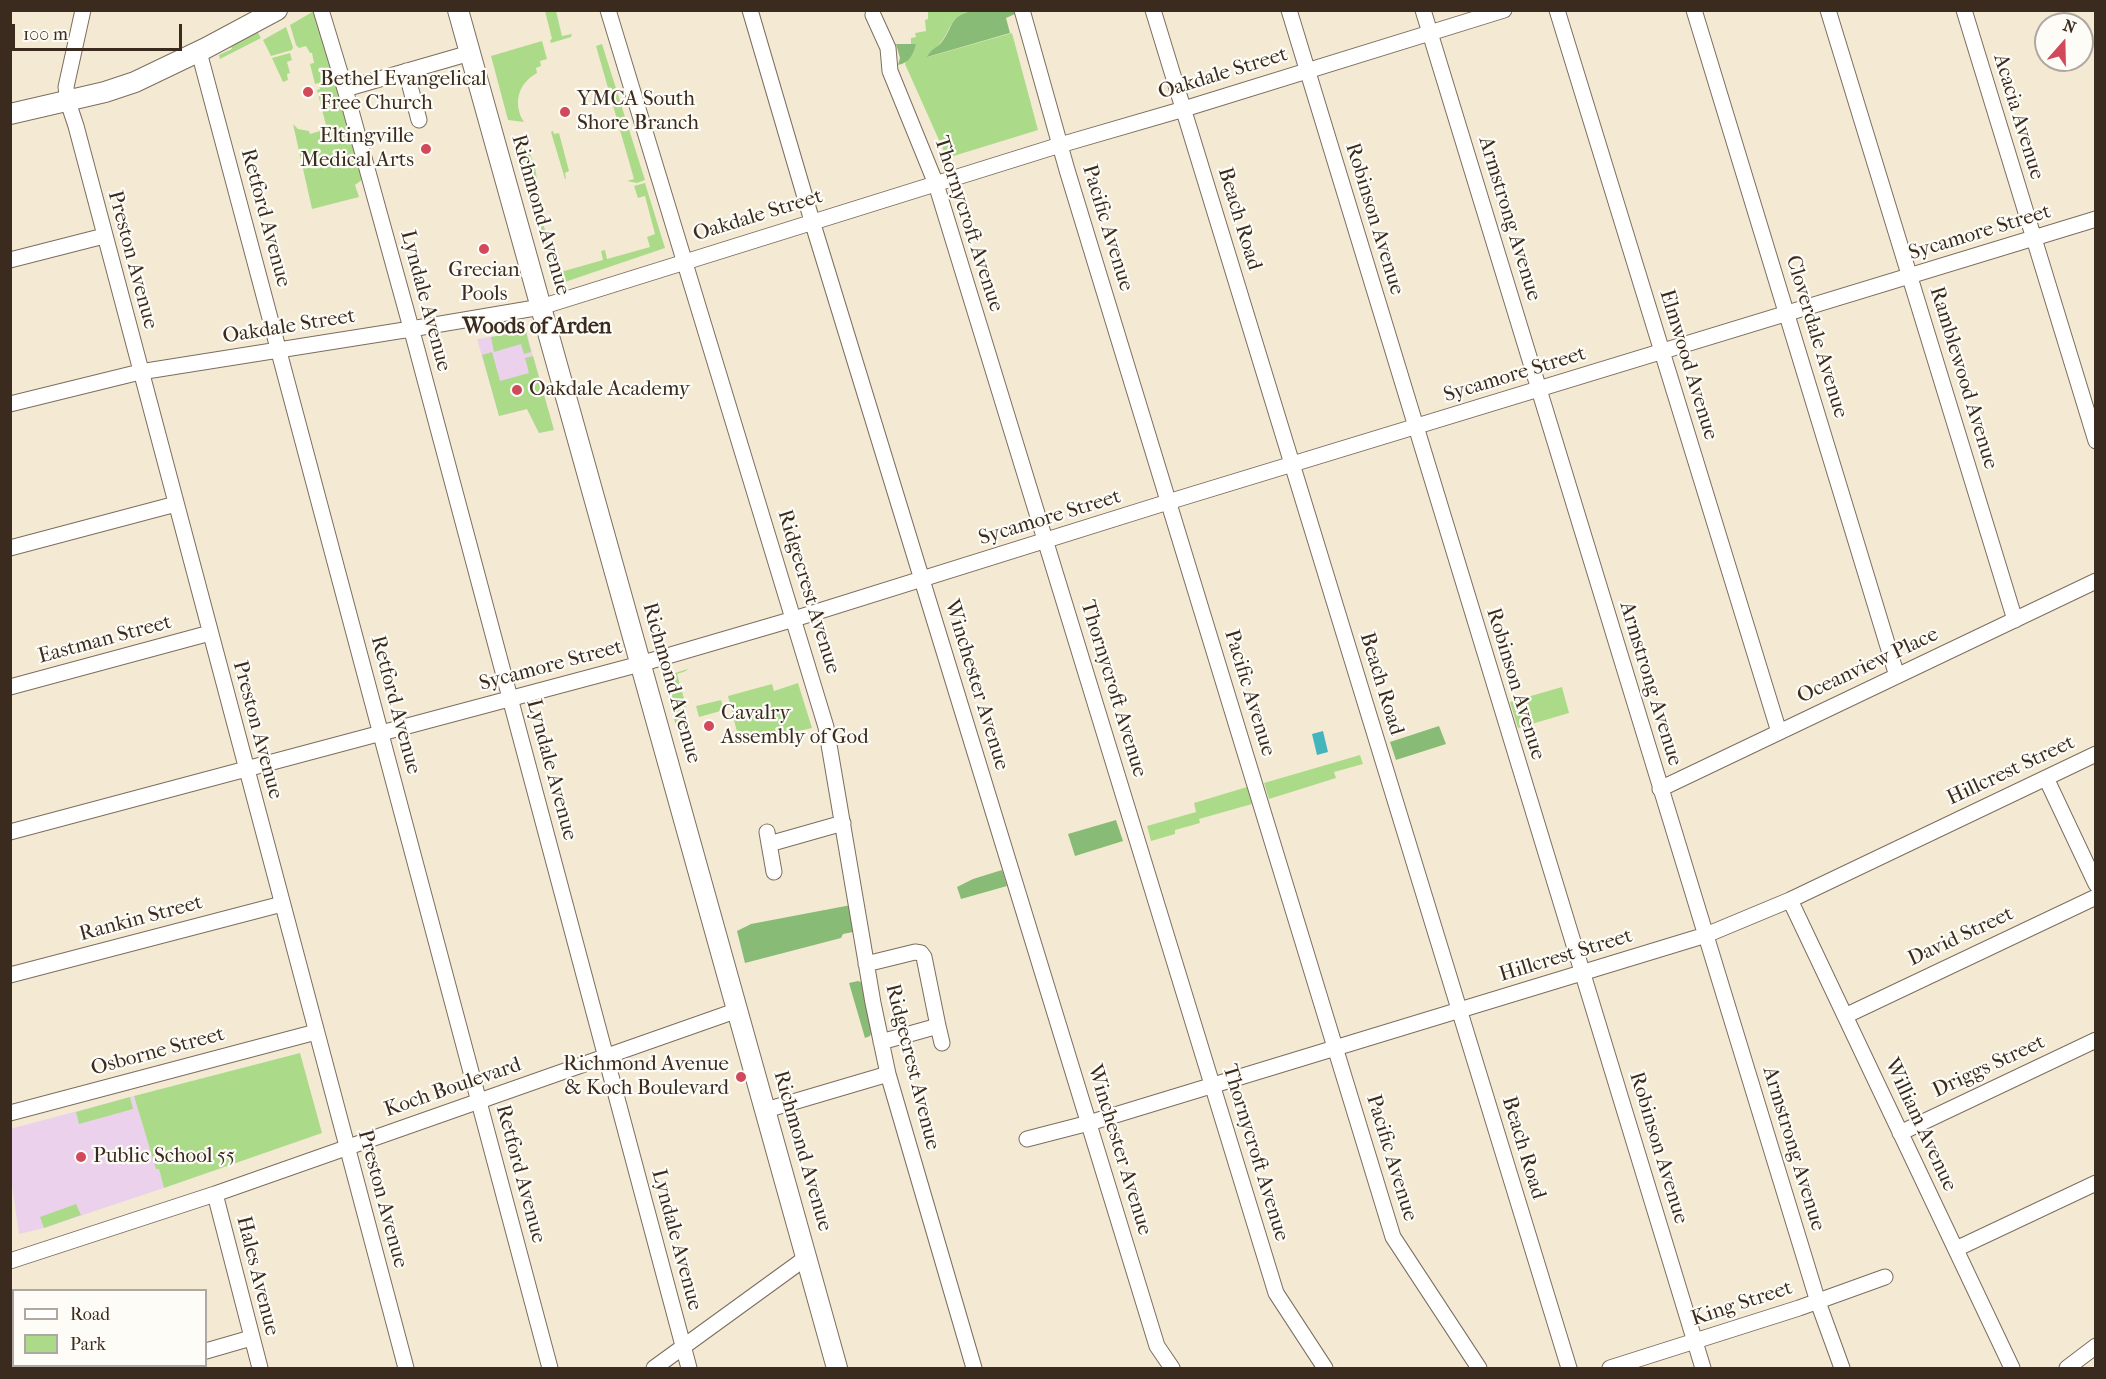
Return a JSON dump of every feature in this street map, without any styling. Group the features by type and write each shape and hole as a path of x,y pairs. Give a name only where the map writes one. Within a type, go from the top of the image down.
{"main road":[{"path":"10,114 68,102 135,82 277,10"},
{"name":"Richmond Avenue","path":"458,10 837,1368"}],"street":[{"name":"Preston Avenue","path":"82,10 66,87 68,102 406,1368"},
{"name":"Lyndale Avenue","path":"321,10 411,329 689,1368"},
{"name":"Ridgecrest Avenue","path":"608,10 826,727 866,964 888,1074 974,1368"},
{"name":"Winchester Avenue","path":"750,10 812,221 1157,1346 1172,1368"},
{"name":"Pacific Avenue","path":"1022,10 1060,145 1393,1237 1479,1368"},
{"name":"Beach Road","path":"1154,10 1569,1368"},
{"name":"Robinson Avenue","path":"1288,10 1703,1368"},
{"name":"Armstrong Avenue","path":"1423,10 1818,1302 1842,1368"},
{"name":"Oakdale Street","path":"10,404 140,372 541,307 812,221 1504,10"},
{"name":"Elmwood Avenue","path":"1557,10 1779,732"},
{"name":"Cloverdale Avenue","path":"1694,10 1897,676"},
{"name":"Ramblewood Avenue","path":"1828,10 2015,620"},
{"name":"Acacia Avenue","path":"1964,10 2096,441"},
{"name":"Thornycroft Avenue","path":"873,15 888,48 890,71 936,184 1276,1293 1325,1368"},
{"name":"Retford Avenue","path":"198,52 550,1368"},
{"path":"345,89 471,53"},
{"path":"406,71 419,120"},
{"name":"Sycamore Street","path":"10,832 640,664 794,620 1168,502 2096,219"},
{"path":"10,260 104,236"},
{"path":"10,548 176,504"},
{"name":"Oceanview Place","path":"1660,789 2096,581"},
{"name":"Eastman Street","path":"10,687 210,633"},
{"name":"Hillcrest Street","path":"1027,1139 1089,1123 1706,935 1790,900 2096,754"},
{"path":"2046,778 2096,884"},
{"path":"774,872 768,838 843,823"},
{"name":"David Street","path":"1845,1016 2096,897"},
{"name":"William Avenue","path":"1790,900 2012,1368"},
{"name":"Rankin Street","path":"10,975 282,904"},
{"path":"866,964 915,952 921,953 924,957 942,1043"},
{"name":"Koch Boulevard","path":"10,1261 215,1194 738,1010"},
{"path":"881,1042 938,1026"},
{"name":"Osborne Street","path":"10,1113 316,1032"},
{"name":"Driggs Street","path":"1900,1133 2096,1040"},
{"path":"766,1110 888,1074"},
{"path":"1956,1250 2096,1183"},
{"name":"Hales Avenue","path":"215,1194 260,1368"},
{"path":"654,1368 807,1257"},
{"name":"King Street","path":"1610,1368 1818,1302 1885,1277"},
{"path":"207,1351 251,1338"},
{"path":"2067,1368 2096,1346"}],"shaded area":[{"name":"Oakdale Academy","path":"526,331 554,430 539,433 527,409 499,416 477,339"},
{"name":"Public School 55","path":"134,1096 164,1188 44,1228 19,1234 11,1179 10,1129"}],"green space":[{"path":"314,11 353,138 363,179 355,185 359,197 312,209 293,124 298,129 309,131 310,134 327,129 317,90 320,89 318,83 315,84 310,64 314,63 312,53 306,46 299,48 296,45 290,25"},
{"path":"545,11 556,11 562,36 572,34 571,37 551,43"},
{"path":"928,11 971,11 955,19 941,42 928,57 1012,33 1038,130 947,158 905,64 915,44 911,44 911,38 916,37 915,33 926,31 925,20 928,19"},
{"path":"971,11 1017,11 1006,18 1010,33 927,57 941,43 958,16"},
{"path":"286,27 292,50 271,56 263,40"},
{"path":"257,31 261,38 220,59 219,55 232,49 230,45"},
{"path":"542,41 547,59 540,61 541,66 536,68 537,73 525,83 519,95 519,109 524,122 508,120 491,56"},
{"path":"602,44 645,180 637,183 627,181 634,179 596,46"},
{"path":"896,44 916,44 910,58 898,65 900,58"},
{"path":"290,53 292,60 287,62 290,73 287,74 288,80 283,82 272,58"},
{"path":"553,131 554,134 559,133 569,171 565,173 566,179 551,132"},
{"path":"512,137 526,147 535,166 537,187 531,203"},
{"path":"645,183 665,248 556,285 553,283 546,261 549,258 535,218 541,216 557,273 603,260 601,251 605,250 607,259 650,247 647,237 655,234 645,196 638,198 634,186"},
{"path":"526,331 531,352 524,354 521,344 494,352 491,337"},
{"path":"492,352 500,381 529,373 525,358 533,356 554,430 539,433 527,409 499,416 482,355"},
{"path":"688,669 677,674 686,706 682,710 686,730 678,733 663,680 665,676"},
{"path":"798,683 812,728 740,744 728,696 772,684 774,691"},
{"path":"1562,687 1569,713 1518,728 1510,702"},
{"path":"721,700 724,710 699,717 696,706"},
{"path":"1439,726 1446,744 1396,760 1390,742"},
{"path":"1360,755 1363,764 1334,772 1336,778 1269,799 1264,783"},
{"path":"1247,787 1252,804 1199,819 1200,823 1175,830 1175,834 1151,841 1147,826 1196,812 1194,803"},
{"path":"1116,820 1123,841 1075,856 1068,834"},
{"path":"1002,870 1007,886 961,899 957,887 973,879"},
{"path":"851,905 858,931 843,934 841,938 745,963 737,931 751,924"},
{"path":"858,981 863,983 873,1029 870,1036 865,1038 849,983"},
{"path":"300,1053 322,1133 164,1188 134,1096"},
{"path":"130,1097 133,1109 79,1124 76,1112"},
{"path":"76,1204 81,1215 44,1228 40,1217"}],"water":[{"path":"1323,731 1328,752 1317,755 1312,734"}],"place":[{"name":"Bethel Evangelical Free Church","path":"308,92"},
{"name":"YMCA South Shore Branch","path":"565,112"},
{"name":"Eltingville Medical Arts","path":"426,149"},
{"name":"Grecian Pools","path":"484,249"},
{"name":"Oakdale Academy","path":"517,390"},
{"name":"Cavalry Assembly of God","path":"709,726"},
{"name":"Richmond Avenue & Koch Boulevard","path":"741,1077"},
{"name":"Public School 55","path":"81,1157"}],"district":[{"name":"Woods of Arden","path":"537,328"}]}
